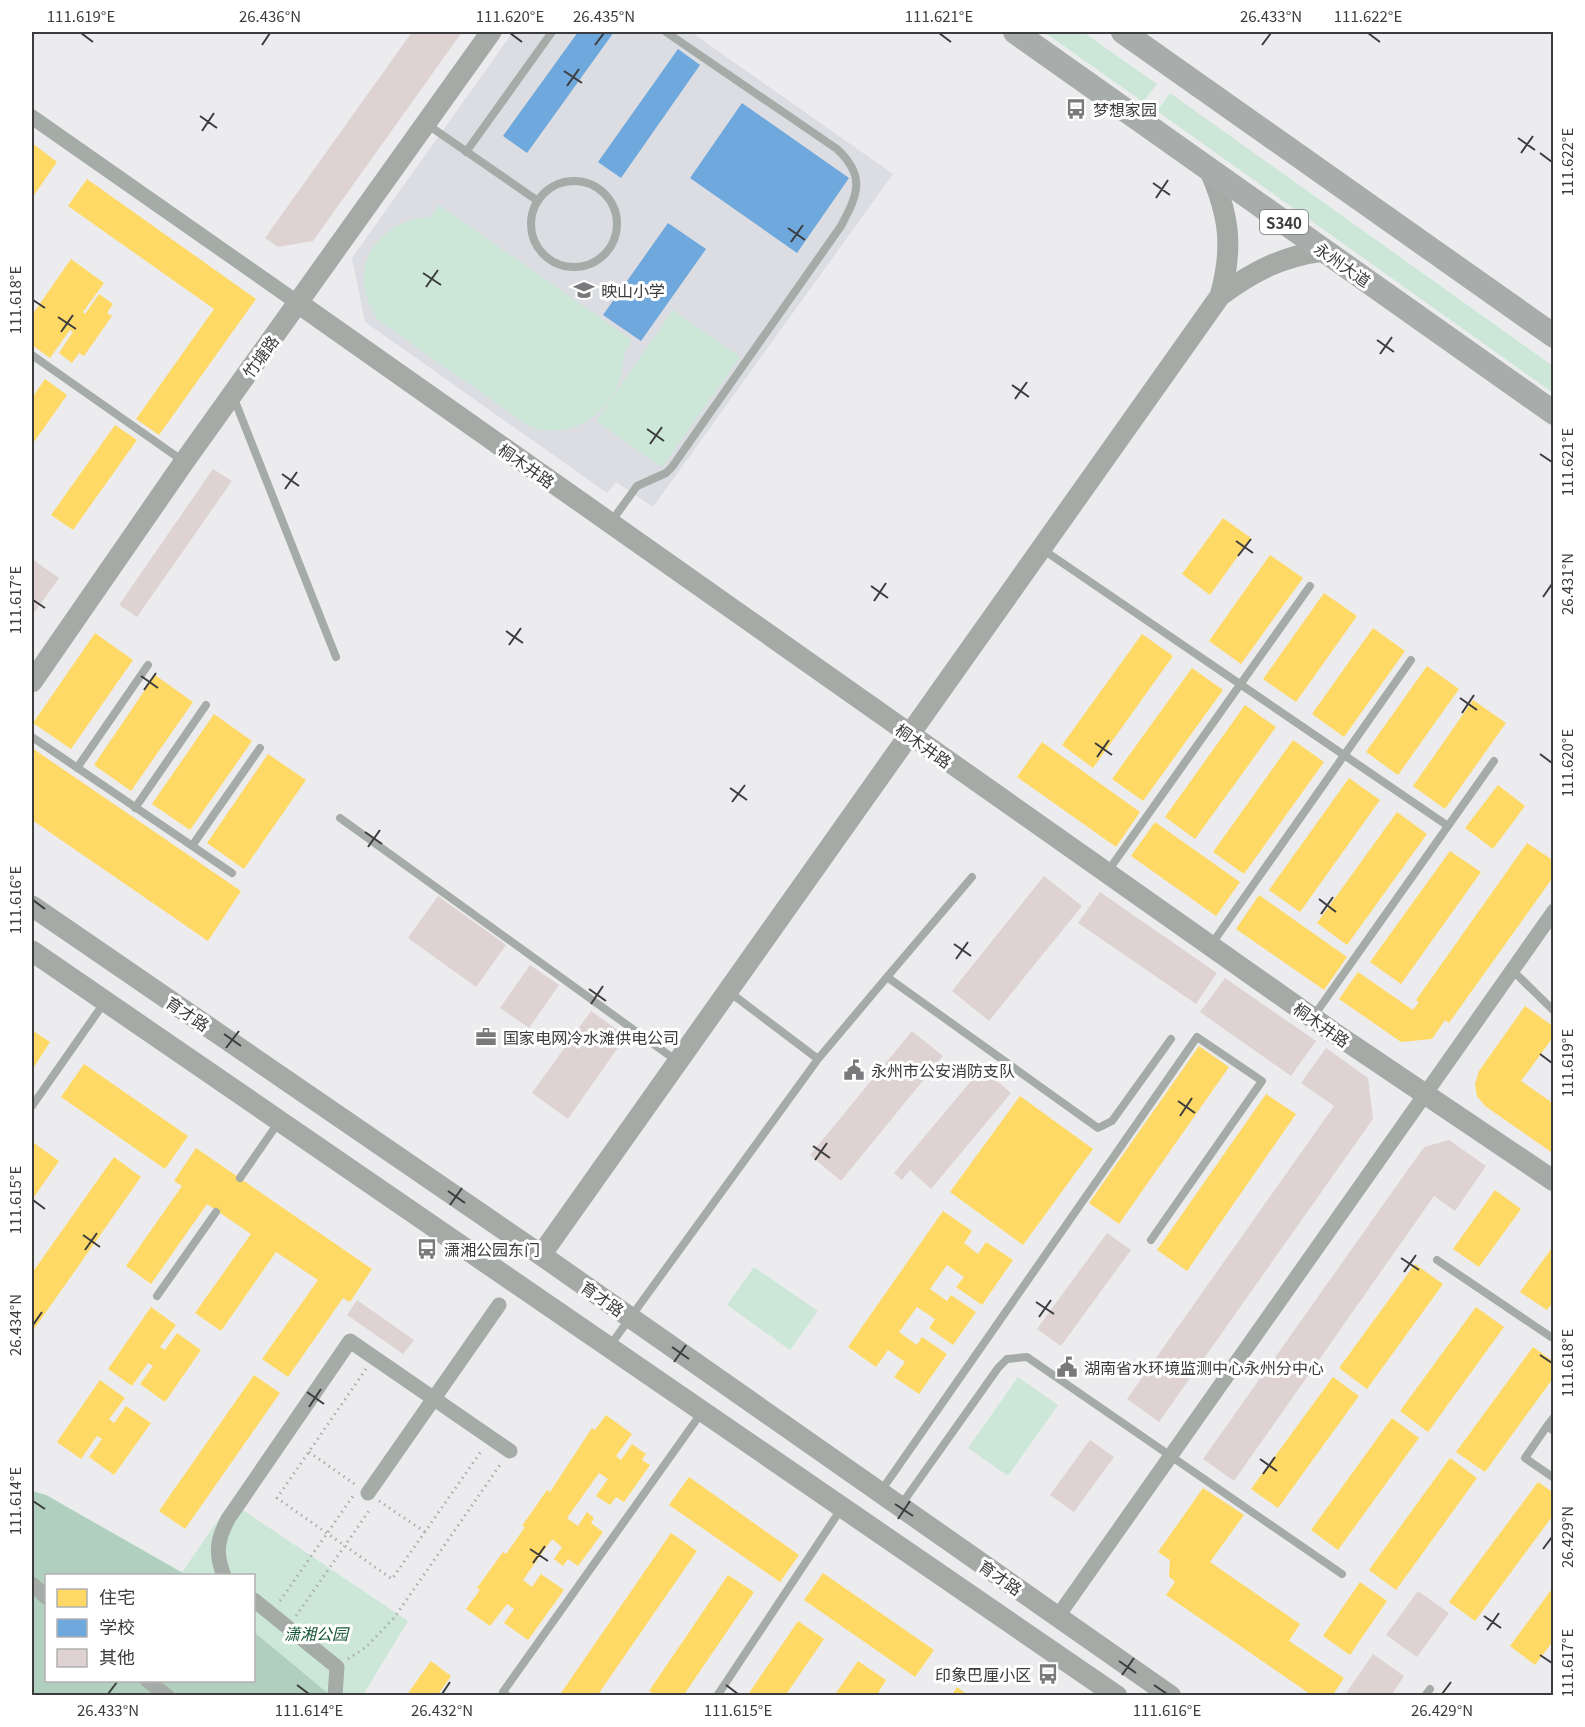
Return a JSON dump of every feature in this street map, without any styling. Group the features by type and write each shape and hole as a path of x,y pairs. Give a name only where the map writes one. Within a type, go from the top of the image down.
{"main road":[{"name":"永州大道","path":"1015,32 1554,413"},
{"path":"1122,32 1554,336"}],"street":[{"name":"竹塘路","path":"32,682 184,462 491,32"},
{"path":"32,117 298,303"},
{"path":"542,1255 1220,296 1228,269 1229,244 1220,193 1208,167"},
{"path":"1220,296 1263,267 1286,258 1324,251"},
{"name":"桐木井路","path":"298,303 1312,1018 1554,1181"},
{"name":"育才路","path":"32,906 542,1255 1171,1695"},
{"path":"1058,1616 1554,911"},
{"name":"育才路","path":"32,951 1117,1695"},
{"path":"368,1493 499,1305"},
{"path":"224,1574 217,1558 218,1539 228,1519 350,1341 510,1451"},
{"path":"32,1584 45,1596"},
{"path":"255,1601 337,1666 335,1695"},
{"path":"150,1682 167,1695"}],"lane":[{"path":"466,152 552,32"},
{"path":"610,523 637,486 666,473 672,467 841,226 850,209 856,186 852,163 837,149 666,32"},
{"path":"426,124 538,201"},
{"path":"579,180 592,184 604,192 612,203 616,224 612,244 604,255 584,265 563,266 550,260 539,250 533,237 531,222 538,201 552,187 565,181 579,180"},
{"path":"32,355 184,462"},
{"path":"233,394 336,657"},
{"path":"1041,548 1448,826"},
{"path":"1107,873 1310,586"},
{"path":"1210,946 1411,660"},
{"path":"76,768 148,666"},
{"path":"135,808 206,705"},
{"path":"32,737 232,873"},
{"path":"192,846 260,748"},
{"path":"1312,1018 1494,761"},
{"path":"340,818 678,1061"},
{"path":"608,1348 818,1059 972,877"},
{"path":"1512,970 1554,1011"},
{"path":"887,977 1098,1128 1112,1120 1171,1039"},
{"path":"728,991 818,1059"},
{"path":"32,1106 105,1002"},
{"path":"880,1492 1197,1037 1262,1082 1151,1240"},
{"path":"240,1178 279,1122"},
{"path":"157,1296 216,1212"},
{"path":"1437,1260 1554,1339"},
{"path":"900,1506 998,1368 1007,1359 1016,1356 1027,1357 1342,1574"},
{"path":"508,1695 502,1692 702,1412"},
{"path":"1554,1417 1550,1429 1525,1458 1554,1478"},
{"path":"717,1695 842,1508"}],"path":[{"path":"337,1666 366,1647 394,1618 510,1451"},
{"path":"271,1614 368,1493"},
{"path":"288,1627 368,1493"}],"shaded area":[{"name":"映山小学","path":"513,32 691,32 893,174 653,507 616,482 607,493 365,322 352,258"}],"green space":[{"path":"1044,32 1083,32 1157,84 1143,102"},
{"path":"1170,93 1553,366 1553,393 1157,111"},
{"path":"439,205 632,340 624,355 620,378 614,392 606,404 585,422 572,428 558,430 544,430 529,426 378,320 368,302 364,284 365,267 370,252 393,228 410,221 430,217"},
{"path":"673,310 740,357 662,467 596,421"},
{"path":"754,1267 818,1311 790,1350 727,1305"},
{"path":"1018,1377 1058,1405 1008,1476 968,1448"},
{"name":"潇湘公园","path":"32,1491 46,1495 182,1572 231,1502 408,1621 363,1695 32,1695"},
{"path":"32,1491 46,1495 184,1574 45,1574 45,1682 255,1682 255,1633 330,1695 32,1695"}],"building: 住宅":[{"path":"32,143 57,162 32,198"},
{"path":"87,179 256,299 159,435 136,419 214,309 68,206"},
{"path":"71,259 104,283 83,312 85,314 99,294 113,304 107,313 112,316 84,356 79,353 72,363 59,353 73,332 70,330 50,358 32,345 32,315"},
{"path":"45,379 67,395 32,445 32,398"},
{"path":"115,425 137,440 73,530 51,515"},
{"path":"1223,518 1251,538 1210,595 1182,574"},
{"path":"1270,555 1303,578 1241,664 1209,641"},
{"path":"1324,593 1357,616 1296,702 1263,679"},
{"path":"1373,628 1405,651 1344,737 1312,714"},
{"path":"95,633 133,660 71,749 33,723"},
{"path":"1142,634 1173,656 1093,768 1062,745"},
{"path":"1427,666 1459,689 1398,775 1366,752"},
{"path":"1192,668 1223,690 1143,801 1112,779"},
{"path":"155,675 193,702 131,791 94,765"},
{"path":"1473,700 1506,723 1445,809 1413,786"},
{"path":"1245,705 1276,727 1195,839 1165,817"},
{"path":"214,714 252,741 190,830 152,804"},
{"path":"1293,740 1324,762 1244,874 1213,852"},
{"path":"1042,742 1140,812 1116,847 1017,777"},
{"path":"32,748 241,891 208,941 32,820"},
{"path":"268,754 306,780 244,869 207,843"},
{"path":"1349,778 1380,800 1300,912 1269,890"},
{"path":"1498,785 1525,806 1493,849 1465,828"},
{"path":"1397,812 1427,834 1347,945 1317,923"},
{"path":"1155,822 1240,882 1216,916 1131,856"},
{"path":"1527,843 1554,861 1554,876 1449,1023 1445,1020 1432,1039 1401,1042 1339,999 1358,972 1413,1010 1419,1002 1416,1000"},
{"path":"1450,851 1481,872 1401,984 1370,962"},
{"path":"1259,895 1347,957 1324,990 1236,929"},
{"path":"1525,1006 1554,1027 1554,1036 1521,1081 1554,1104 1554,1154 1485,1106 1477,1096 1475,1084 1479,1071"},
{"path":"32,1030 50,1042 32,1070"},
{"path":"1199,1046 1229,1067 1119,1224 1089,1203"},
{"path":"84,1064 188,1136 165,1169 61,1097"},
{"path":"1266,1094 1296,1114 1187,1271 1157,1250"},
{"path":"1020,1096 1093,1149 1023,1245 950,1192"},
{"path":"34,1143 59,1161 32,1200 32,1146"},
{"path":"196,1148 372,1269 350,1302 343,1298 288,1377 262,1359 318,1280 276,1252 221,1331 195,1313 251,1234 207,1204 151,1284 126,1266 182,1186 174,1181"},
{"path":"114,1157 141,1177 32,1332 32,1273"},
{"path":"1495,1190 1521,1209 1479,1267 1453,1249"},
{"path":"943,1211 972,1231 964,1243 978,1254 986,1242 1013,1260 982,1305 956,1287 964,1277 947,1265 930,1289 947,1301 951,1295 976,1312 953,1345 929,1328 935,1319 917,1307 899,1332 917,1345 922,1337 947,1354 919,1394 894,1377 905,1362 888,1350 876,1367 848,1347"},
{"path":"1554,1245 1554,1301 1547,1310 1520,1292"},
{"path":"1415,1264 1443,1284 1367,1389 1339,1368"},
{"path":"151,1307 176,1325 160,1347 165,1350 177,1333 201,1350 165,1402 140,1384 153,1366 148,1363 132,1386 108,1369"},
{"path":"1476,1307 1504,1327 1428,1432 1400,1411"},
{"path":"1533,1347 1554,1362 1554,1377 1485,1472 1456,1452"},
{"path":"254,1375 280,1393 185,1529 159,1511"},
{"path":"1333,1377 1359,1396 1278,1508 1251,1489"},
{"path":"100,1380 125,1398 109,1419 114,1423 126,1406 151,1423 114,1475 89,1457 102,1439 97,1436 81,1459 57,1442"},
{"path":"606,1415 632,1434 616,1456 621,1460 632,1444 646,1454 642,1460 650,1465 624,1502 616,1497 610,1505 596,1496 608,1479 599,1473 567,1518 578,1526 587,1512 594,1518 591,1523 603,1532 578,1566 568,1559 563,1566 554,1559 562,1547 552,1539 523,1580 532,1587 541,1574 564,1590 528,1640 504,1623 514,1609 507,1604 490,1626 466,1609 480,1590 477,1588 503,1552 506,1554 525,1527 522,1526 547,1490 550,1492 592,1428 595,1430"},
{"path":"1392,1418 1419,1438 1338,1550 1311,1530"},
{"path":"1450,1458 1477,1478 1396,1590 1369,1570"},
{"path":"689,1477 799,1555 780,1582 669,1505"},
{"path":"1538,1482 1554,1493 1554,1514 1475,1621 1449,1602"},
{"path":"1203,1488 1244,1515 1210,1562 1300,1624 1289,1641 1344,1678 1332,1696 1313,1696 1166,1595 1175,1582 1169,1576 1170,1560 1158,1552"},
{"path":"671,1533 697,1551 597,1696 559,1696"},
{"path":"823,1573 934,1650 915,1677 804,1600"},
{"path":"728,1575 754,1592 683,1696 656,1696 649,1691"},
{"path":"1360,1582 1387,1601 1350,1655 1323,1636"},
{"path":"1554,1586 1554,1640 1535,1665 1510,1646"},
{"path":"798,1621 824,1639 785,1696 747,1696"},
{"path":"431,1661 451,1676 437,1696 406,1696"},
{"path":"858,1661 886,1680 876,1696 834,1696"},
{"path":"957,1687 969,1696 951,1696"}],"building: 学校":[{"path":"578,32 614,32 527,153 503,136"},
{"path":"678,49 700,65 621,178 598,162"},
{"path":"742,103 849,178 797,253 690,178"},
{"path":"668,223 706,249 641,341 603,315"}],"building: 其他":[{"path":"412,32 462,32 313,241 278,247 265,238"},
{"path":"213,469 232,481 137,617 119,605"},
{"path":"32,559 59,578 32,616"},
{"path":"1044,876 1082,906 989,1021 952,991"},
{"path":"1100,892 1217,973 1196,1004 1078,923"},
{"path":"438,896 506,945 476,987 408,938"},
{"path":"530,965 559,985 529,1028 500,1008"},
{"path":"1225,978 1316,1041 1291,1076 1200,1012"},
{"path":"591,1011 626,1036 568,1119 532,1093"},
{"path":"912,1031 943,1056 841,1181 810,1155"},
{"path":"1326,1048 1368,1078 1373,1119 1159,1422 1127,1399 1334,1106 1301,1083"},
{"path":"982,1068 1011,1093 931,1189 910,1170 902,1180 894,1173"},
{"path":"1449,1140 1486,1166 1455,1211 1434,1196 1234,1481 1203,1459 1424,1147"},
{"path":"1107,1233 1131,1250 1061,1346 1037,1329"},
{"path":"357,1300 414,1340 403,1354 347,1315"},
{"path":"1090,1440 1114,1457 1074,1512 1050,1495"},
{"path":"1418,1591 1449,1613 1417,1657 1386,1635"},
{"path":"1373,1654 1404,1676 1391,1696 1344,1696"}],"place":[{"name":"梦想家园","path":"1076,109"},
{"name":"映山小学","path":"584,290"},
{"name":"国家电网冷水滩供电公司","path":"486,1037"},
{"name":"永州市公安消防支队","path":"854,1070"},
{"name":"潇湘公园东门","path":"427,1249"},
{"name":"湖南省水环境监测中心永州分中心","path":"1067,1367"},
{"name":"印象巴厘小区","path":"1048,1674"}]}
